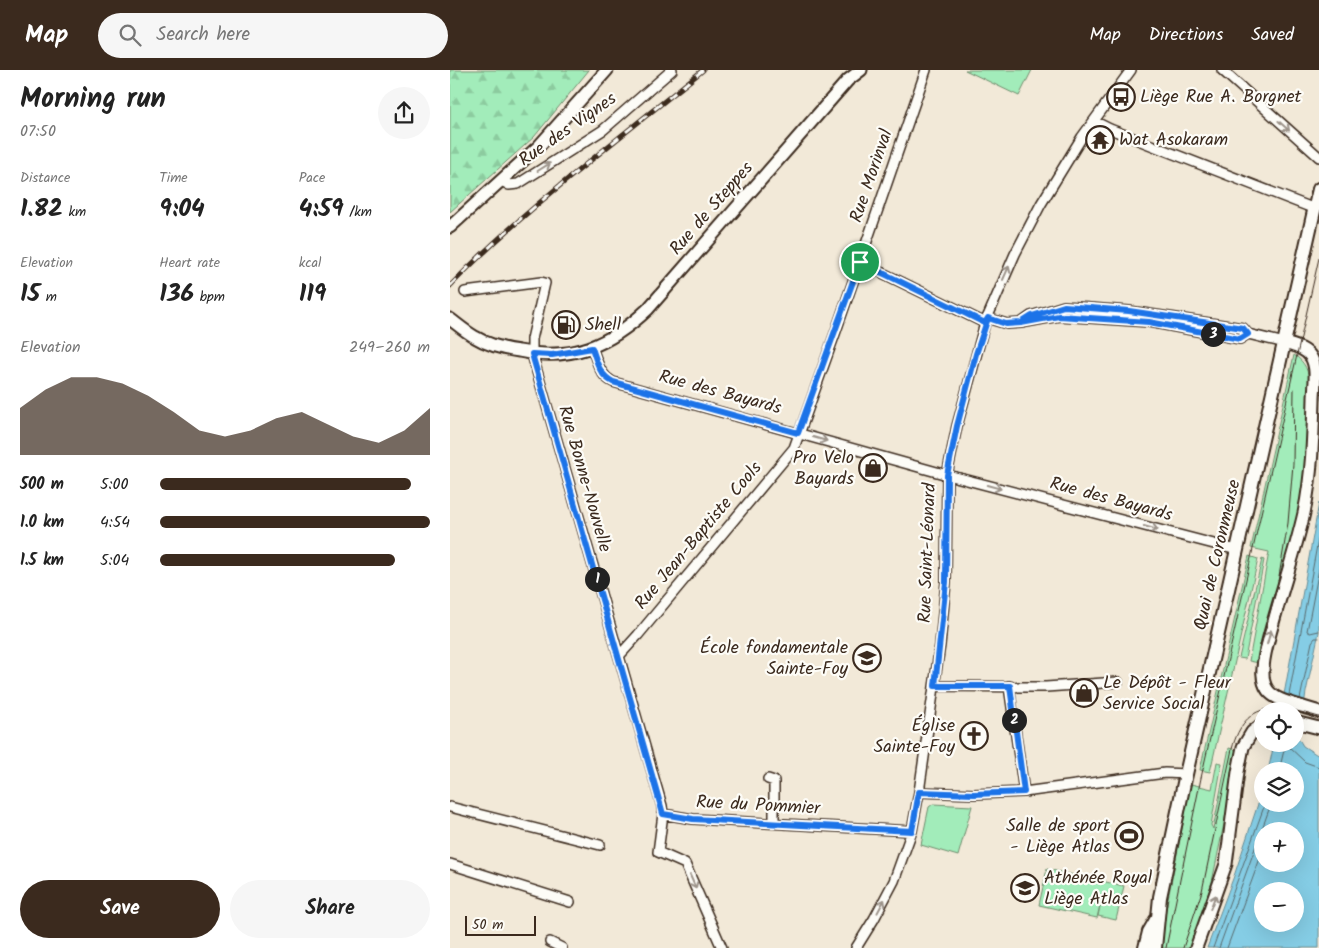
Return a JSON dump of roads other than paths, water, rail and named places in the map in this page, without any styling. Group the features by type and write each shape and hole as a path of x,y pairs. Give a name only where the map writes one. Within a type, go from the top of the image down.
{"main road":[{"name":"Quai de Coronmeuse","path":"1155,948 1160,897 1186,774 1319,189"},
{"path":"1145,948 1149,932 1159,913"}],"street":[{"path":"450,227 539,146 607,70"},
{"name":"Rue des Vignes","path":"502,181 509,185 518,184 581,144 619,117 672,70"},
{"name":"Rue de Steppes","path":"592,348 616,336 648,309 850,75 861,70"},
{"name":"Rue Morinval","path":"798,433 860,262 926,70"},
{"name":"Rue Saint-Léonard","path":"856,948 894,881 912,831 935,686 946,582 947,475 957,426 986,321 1032,221 1071,154 1131,70"},
{"path":"1222,70 1319,157"},
{"path":"1094,121 1314,209"},
{"path":"860,262 986,321 1006,324 1021,323 1059,316 1149,322 1240,339 1248,334 1301,348 1311,357 1314,376 1313,431 1309,485 1300,527 1262,664 1262,676 1268,690 1279,699 1314,710"},
{"path":"465,292 545,283 532,339 532,354"},
{"path":"450,319 476,338 532,354 552,355 592,348"},
{"name":"Rue des Bayards","path":"592,348 602,374 613,382 947,475 1237,550"},
{"name":"Rue Bonne-Nouvelle","path":"532,354 663,814"},
{"name":"Rue Jean-Baptiste Cools","path":"619,656 794,448 798,433"},
{"path":"935,686 1046,687 1118,682"},
{"path":"1010,686 1024,792"},
{"path":"1304,724 1319,728"},
{"path":"1196,948 1226,864 1243,747 1254,730"},
{"path":"919,792 974,794 1024,792 1165,773 1186,774"},
{"path":"768,779 774,781 774,823"},
{"path":"450,807 600,846"},
{"path":"663,814 658,852 684,864 722,948"},
{"name":"Rue du Pommier","path":"663,814 693,819 912,831"},
{"path":"450,864 570,902"},
{"path":"550,942 562,948"}],"water":[{"path":"1319,503 1319,632 1304,705 1304,702 1283,702"},
{"path":"1304,747 1319,756 1319,948 1207,948 1255,812 1304,812 1304,762 1270,762 1272,752 1304,752"}],"tram line":[{"path":"1166,948 1201,778 1319,258"},
{"path":"1271,702 1264,696 1258,685 1256,672 1258,657 1277,588 1288,523 1293,464 1294,389"},
{"path":"1183,948 1202,891 1232,749 1238,732 1255,713 1265,709 1277,708 1319,717"}],"railway":[{"path":"450,286 541,201 703,70"}],"place":[{"name":"Liège Rue A. Borgnet","path":"1121,97"},
{"name":"Wat Asokaram","path":"1100,140"},
{"name":"Shell","path":"566,325"},
{"name":"Pro Velo Bayards","path":"873,468"},
{"name":"École fondamentale Sainte-Foy","path":"867,658"},
{"name":"Le Dépôt - Fleur Service Social","path":"1084,693"},
{"name":"Église Sainte-Foy","path":"974,736"},
{"name":"Salle de sport - Liège Atlas","path":"1129,836"},
{"name":"Athénée Royal Liège Atlas","path":"1025,888"}]}
